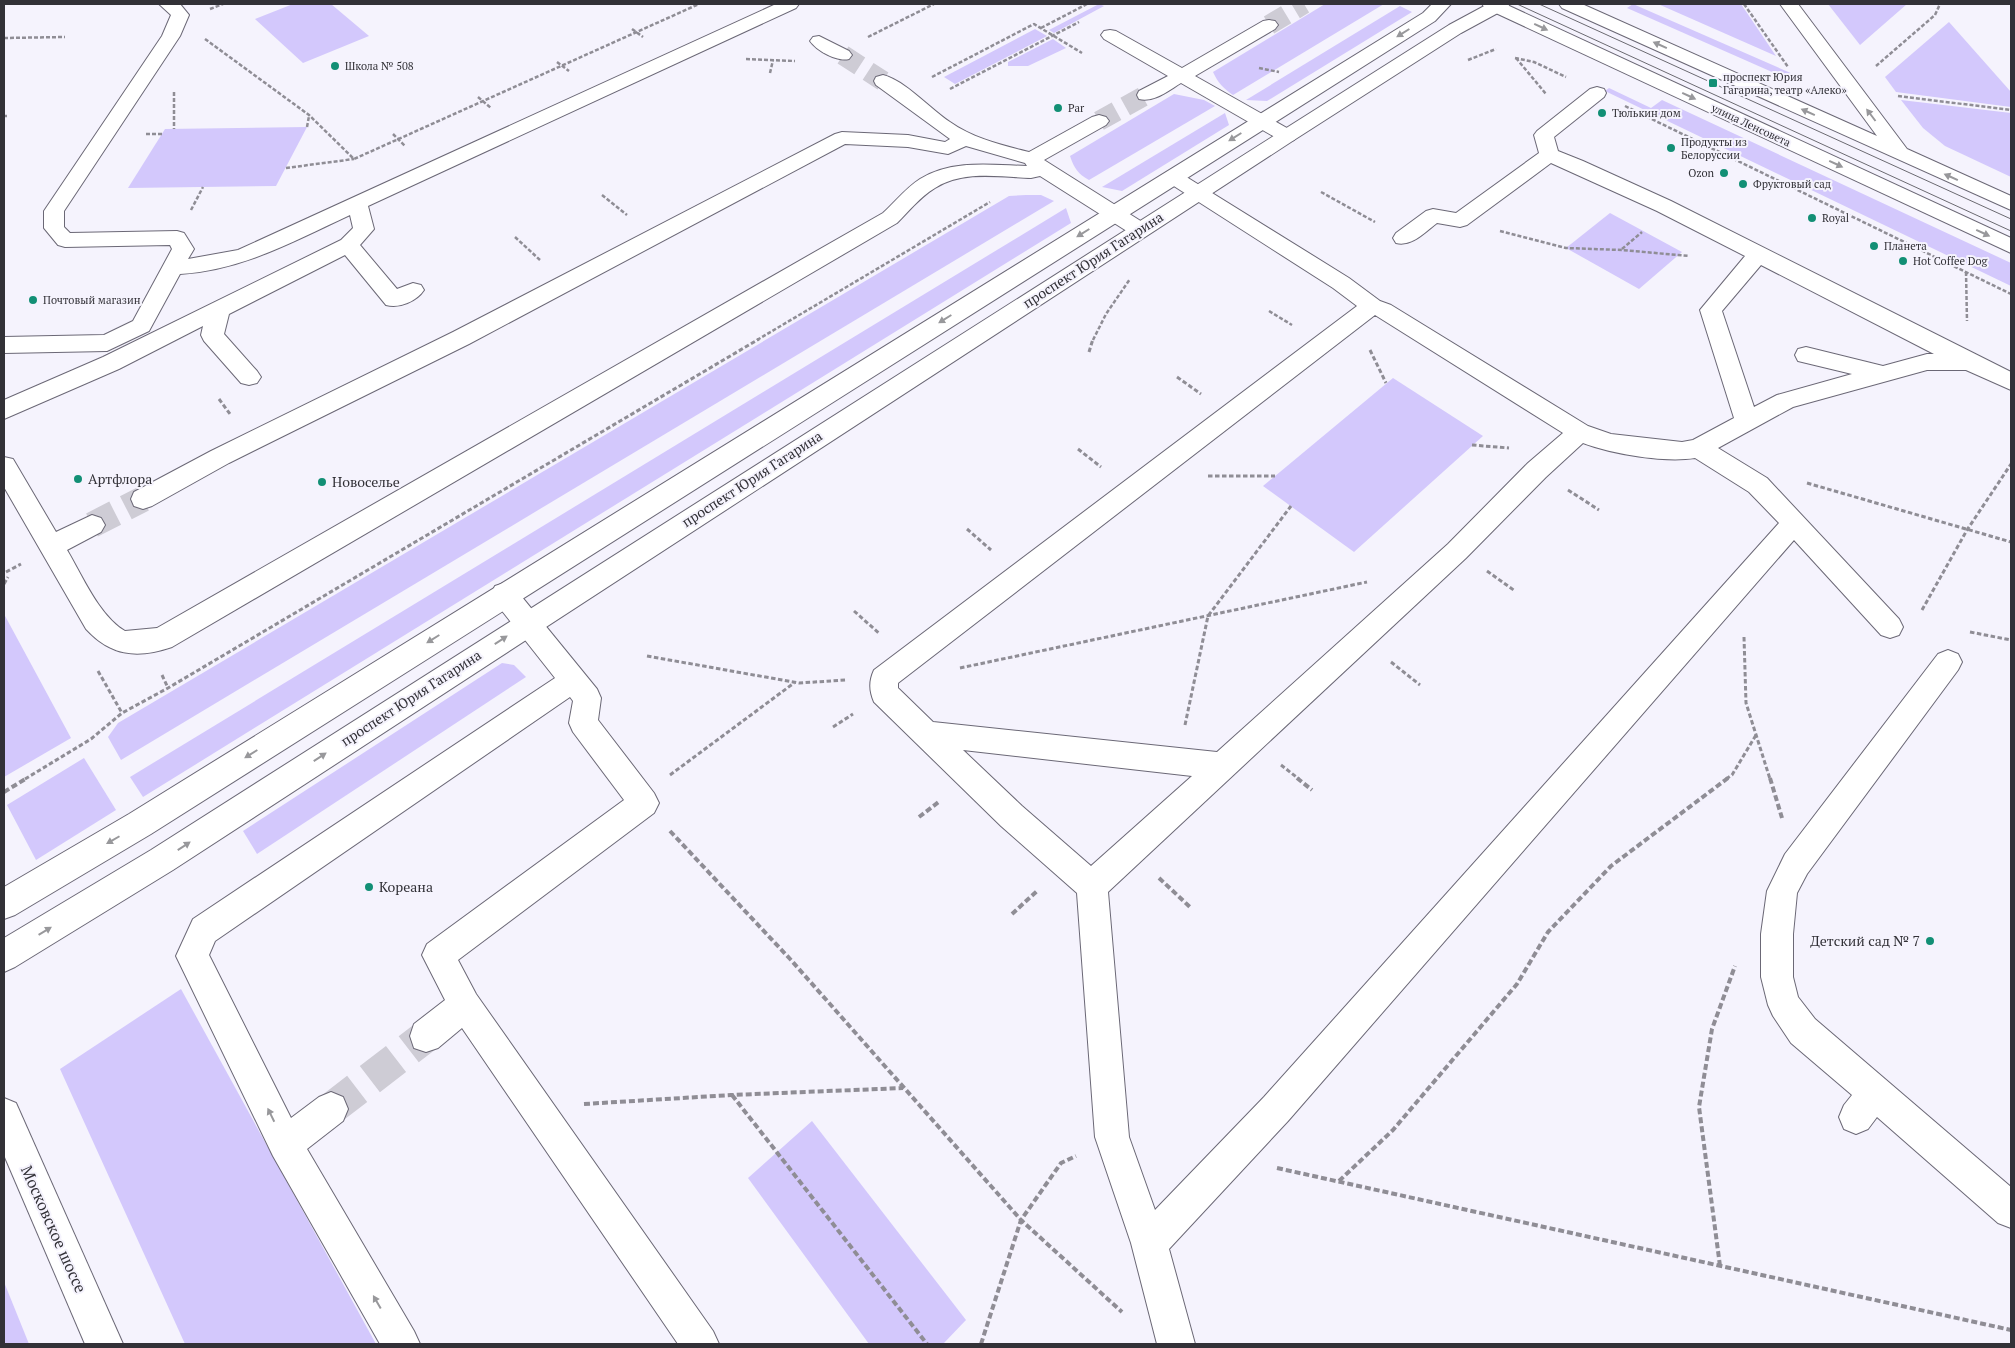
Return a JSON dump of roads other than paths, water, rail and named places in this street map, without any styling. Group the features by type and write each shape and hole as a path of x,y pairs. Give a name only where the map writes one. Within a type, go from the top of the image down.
{"main road":[{"path":"174,267 200,266 224,262 238,257 788,4"},
{"name":"проспект Юрия Гагарина","path":"4,904 140,824 504,594 1429,16 1442,4"},
{"path":"1568,4 2011,204"},
{"path":"1789,4 1901,154"},
{"name":"проспект Юрия Гагарина","path":"4,956 162,860 1198,192 1496,5"},
{"name":"улица Ленсовета","path":"1496,5 2011,246"},
{"path":"4,345 107,343 141,326 174,267 183,249 177,238 66,240 54,228 54,211 171,36 174,12"},
{"path":"1146,95 1269,25"},
{"path":"1110,34 1287,136"},
{"path":"819,41 843,55"},
{"path":"883,81 902,93 916,107 965,139 1036,163 1140,230"},
{"path":"1549,155 1544,135 1597,93"},
{"path":"4,466 95,621 109,637 126,643 162,639 890,218 926,184 940,176 958,171 1031,172 1036,163 1099,122"},
{"path":"143,499 229,453 461,338 842,138 908,140 948,148 965,139"},
{"path":"1872,181 1901,154"},
{"path":"1403,238 1433,216 1460,220 1549,155"},
{"path":"1549,155 1576,165 1664,206 1968,362 2011,382"},
{"path":"1173,177 1372,306 1383,310 1580,432 1609,443 1682,451 1698,448 1785,401 1927,362 1968,362"},
{"path":"4,410 111,363 348,245 364,229 357,203"},
{"path":"348,245 394,300 413,290"},
{"path":"1747,422 1711,310 1758,255"},
{"path":"1176,1344 1149,1243 1112,1137 1092,886 1066,866 884,693 884,678 1372,306"},
{"path":"218,309 212,335 249,378"},
{"path":"1806,355 1884,374"},
{"path":"1092,886 1457,551 1537,470 1580,432"},
{"path":"1698,448 1758,485 1890,627"},
{"path":"1149,1243 1276,1109 1794,523"},
{"path":"52,546 92,525"},
{"path":"504,594 526,624 587,698 582,723 642,800 438,955 465,1005 700,1344"},
{"path":"1948,662 1796,864 1782,891 1777,934 1777,977 1784,1005 1803,1031 1865,1105 2011,1210"},
{"path":"401,1344 285,1144 192,956 204,930 572,681"},
{"path":"927,734 1223,766"},
{"path":"426,1036 465,1005"},
{"path":"285,1144 331,1109"},
{"name":"Московское шоссе","path":"4,1115 104,1344"}],"tunnel":[{"path":"1269,25 1304,4"},
{"path":"843,55 883,81"},
{"path":"1099,121 1146,95"},
{"path":"92,525 143,499"},
{"path":"331,1109 426,1036"}],"tram line":[{"path":"1517,4 2011,231"},
{"path":"1539,4 2011,219"}],"place":[{"name":"Школа № 508","path":"335,66"},
{"name":"проспект Юрия Гагарина, театр «Алеко»","path":"1713,83"},
{"name":"Par","path":"1058,108"},
{"name":"Тюлькин дом","path":"1602,113"},
{"name":"Продукты из Белоруссии","path":"1671,148"},
{"name":"Ozon","path":"1724,173"},
{"name":"Фруктовый сад","path":"1743,184"},
{"name":"Royal","path":"1812,218"},
{"name":"Планета","path":"1874,246"},
{"name":"Hot Coffee Dog","path":"1903,261"},
{"name":"Почтовый магазин","path":"33,300"},
{"name":"Артфлора","path":"78,479"},
{"name":"Новоселье","path":"322,482"},
{"name":"Кореана","path":"369,887"},
{"name":"Детский сад № 7","path":"1930,941"}]}
